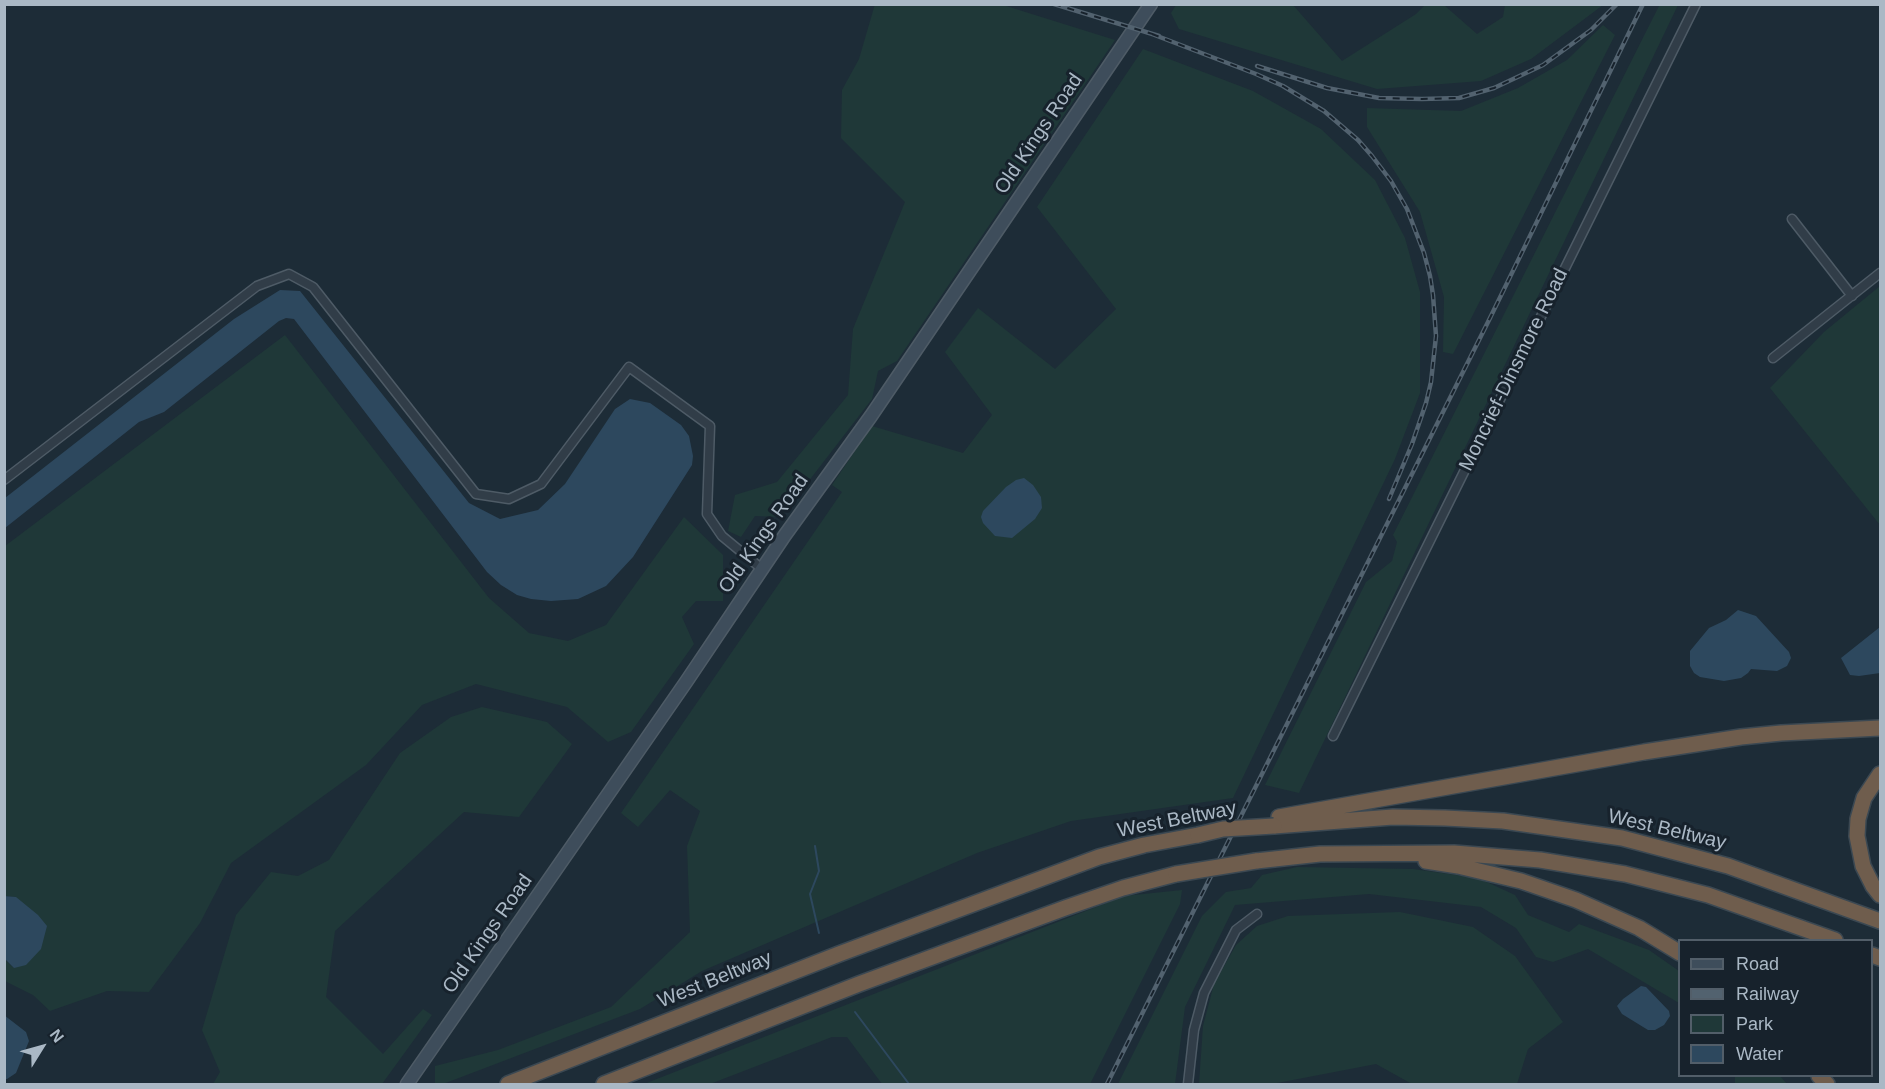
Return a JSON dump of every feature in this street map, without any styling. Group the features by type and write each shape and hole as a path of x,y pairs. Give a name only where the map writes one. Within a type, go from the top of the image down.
{"highway":[{"path":"1277,822 1644,752 1740,737 1852,728 1881,728"},
{"path":"1881,774 1864,798 1858,819 1857,836 1863,866 1873,886 1881,895"},
{"name":"West Beltway","path":"508,1084 838,954 1099,857 1144,845 1277,822 1393,817 1445,818 1503,821 1623,838 1728,866 1881,921"},
{"path":"604,1084 902,968 1114,891 1176,874 1256,861 1320,854 1454,853 1540,860 1625,874 1708,895 1832,939"},
{"path":"1384,854 1458,866 1521,881 1587,904 1639,928 1678,952"}],"street":[{"name":"Old Kings Road","path":"407,1084 762,569 871,416 1151,4"},
{"name":"Moncrief-Dinsmore Road","path":"1333,736 1696,4"},
{"path":"1792,219 1852,296"},
{"path":"1773,358 1881,273"},
{"path":"4,480 257,286 289,274 314,287 476,494 509,499 541,484 629,367 711,426 707,514 722,536 762,569"},
{"path":"1188,1084 1194,1030 1204,993 1236,930 1257,914"}],"green space":[{"path":"875,4 1003,5 1115,40 897,361 878,371 872,399 781,517 755,516 741,537 728,531 735,495 777,482 848,395 853,329 905,202 841,138 842,90 859,59"},
{"path":"1660,4 1678,5 1299,793 1265,785 1366,582 1392,561 1397,542 1393,535"},
{"path":"1176,5 1293,5 1342,61 1416,14 1425,5 1444,5 1477,34 1503,17 1505,5 1603,5 1531,59 1481,81 1377,89 1179,29 1171,13"},
{"path":"1603,25 1615,35 1453,354 1443,352 1444,297 1420,212 1367,127 1367,108 1461,111 1518,88 1567,60"},
{"path":"1143,49 1253,91 1321,129 1375,180 1405,238 1420,292 1420,393 1395,459 1233,798 1071,821 977,853 702,971 640,1009 443,1084 435,1084 435,1066 498,1050 611,1007 690,932 687,846 700,811 670,790 638,827 621,813 842,492 832,485 872,426 963,453 992,415 945,352 978,308 1055,369 1116,309 1037,207"},
{"path":"1880,286 1880,525 1770,388 1824,332"},
{"path":"285,335 489,598 529,633 568,641 606,625 684,517 723,555 723,601 696,601 682,617 694,644 631,732 608,742 567,707 476,684 422,705 366,765 231,863 200,923 149,992 107,991 50,1011 33,995 5,981 4,959 14,968 16,897 5,896 5,546"},
{"path":"482,707 547,722 572,744 519,817 464,812 335,931 326,997 383,1054 423,1009 432,1015 382,1084 213,1084 220,1072 202,1030 236,915 271,872 298,876 329,860 400,753 451,717"},
{"path":"1297,867 1413,869 1478,878 1515,895 1528,915 1569,932 1579,924 1649,950 1678,970 1678,1002 1588,949 1553,962 1536,957 1516,928 1481,907 1369,894 1235,905 1185,1007 1175,1084 1118,1084 1202,916 1226,892 1251,888 1262,875"},
{"path":"1182,890 1180,904 1090,1084 882,1084 847,1037 832,1037 710,1084 644,1084 1124,896"},
{"path":"1400,912 1473,927 1515,956 1563,1022 1528,1049 1517,1084 1412,1084 1376,1064 1272,1084 1199,1084 1203,1026 1214,984 1236,945 1257,926 1288,916"},
{"path":"1735,1077 1781,1077 1787,1084 1735,1084"}],"water":[{"path":"280,290 300,291 469,503 500,519 538,510 565,484 615,409 630,399 650,403 681,425 689,436 693,456 692,465 633,557 606,586 578,599 551,601 517,595 487,572 294,319 286,318 279,321 164,412 139,422 5,528 5,498 234,319"},
{"path":"1024,478 1033,485 1041,497 1042,508 1035,519 1012,538 995,536 983,523 981,517 983,511 1006,487"},
{"path":"1738,610 1756,616 1789,652 1791,658 1787,666 1777,671 1751,669 1741,678 1724,681 1700,677 1690,666 1690,651 1709,628 1726,620"},
{"path":"1880,627 1880,673 1850,675 1841,658"},
{"path":"4,896 16,897 38,915 47,926 41,949 26,965 14,968 5,959"},
{"path":"1641,986 1646,987 1669,1011 1670,1016 1664,1025 1655,1030 1648,1030 1622,1014 1617,1006"},
{"path":"4,1015 26,1032 29,1041 16,1073 7,1079 4,1079"}],"waterway":[{"path":"815,846 819,871 810,894 819,933"},
{"path":"855,1012 909,1084"}],"railway":[{"path":"1054,4 1159,36"},
{"path":"1257,66 1327,88 1379,98 1459,98 1494,88 1543,65 1591,30 1617,4"},
{"path":"1107,1084 1490,318 1643,4"},
{"path":"1152,34 1283,86 1324,111 1358,140 1372,156 1391,181 1407,209 1430,276 1436,336 1431,382 1426,403 1389,499"}]}
